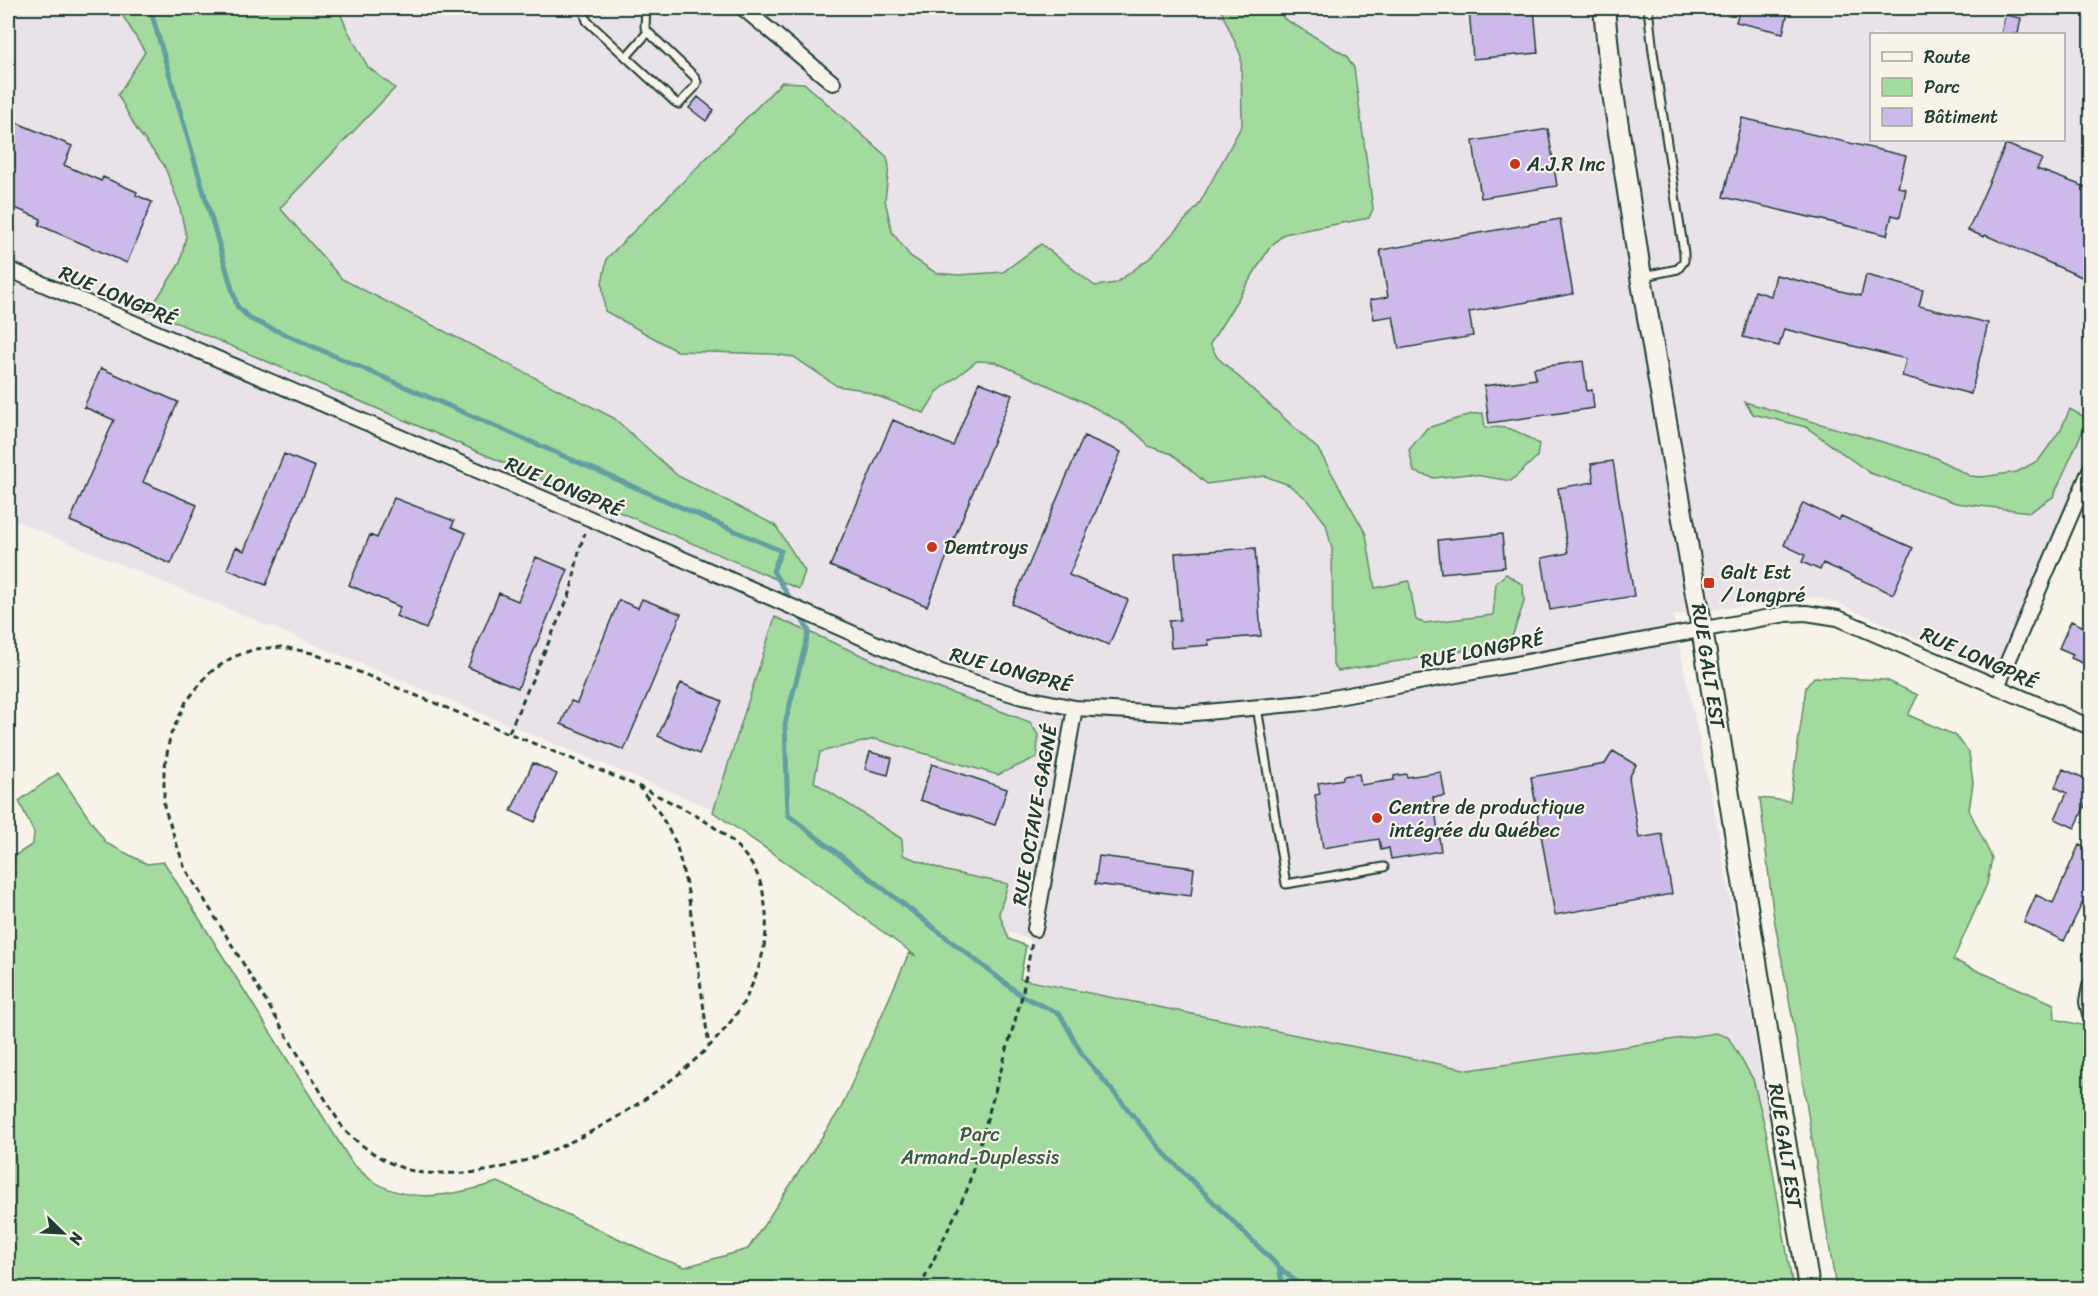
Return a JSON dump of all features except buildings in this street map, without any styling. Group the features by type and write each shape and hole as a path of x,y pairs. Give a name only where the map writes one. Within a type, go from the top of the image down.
{"street":[{"path":"743,8 833,83"},
{"name":"RUE GALT EST","path":"1604,8 1611,80 1641,277 1702,629 1809,1288"},
{"name":"RUE LONGPRÉ","path":"8,269 942,672 1022,698 1075,708 1184,714 1305,703 1786,614 1823,614 1846,621 2091,728"},
{"path":"1997,687 2091,470"},
{"name":"RUE OCTAVE-GAGNÉ","path":"1035,928 1075,708"},
{"path":"2090,1013 2087,1002 2091,986"}],"lane":[{"path":"583,8 587,21 679,104 697,82 695,77 648,32 645,27 646,8"},
{"path":"1641,277 1678,269 1684,261 1648,8"},
{"path":"626,57 648,32"},
{"path":"1257,707 1286,884 1384,867"}],"path":[{"path":"509,732 568,596 579,548 591,519"},
{"path":"283,647 312,652 638,786 700,818 721,832 753,866 764,891 767,927 763,956 746,997 709,1047 668,1083 611,1121 548,1153 499,1169 456,1174 418,1173 391,1163 365,1148 344,1130 184,867 164,806 164,772 170,736 186,702 209,674 233,657 255,649 283,647"},
{"path":"638,786 660,814 676,843 688,892 709,1047"},
{"path":"920,1288 967,1190 1022,996 1035,928"}],"shaded area":[{"path":"8,8 2090,8 2090,456 1999,675 1840,604 1819,598 1803,597 1673,616 1717,824 1769,1119 1022,996 1032,941 8,518"}],"green space":[{"path":"118,8 338,8 368,67 395,88 280,208 342,279 614,418 678,476 775,525 805,571 799,589 149,311 180,263 186,236 179,204 164,165 137,130 118,95 145,52"},
{"path":"1220,8 1282,8 1283,18 1347,56 1354,68 1373,209 1369,218 1284,234 1270,247 1210,344 1217,357 1318,449 1366,534 1375,588 1409,581 1416,620 1424,623 1493,615 1496,583 1506,574 1523,585 1524,602 1510,643 1338,671 1333,665 1332,549 1326,524 1308,500 1289,485 1265,476 1207,484 1172,454 1148,446 1138,435 1102,412 995,362 977,361 937,392 924,413 858,389 837,386 794,357 772,354 677,351 605,311 602,283 607,258 782,82 804,83 887,157 889,167 885,200 892,232 910,256 936,273 958,275 1003,272 1041,244 1095,286 1116,283 1151,257 1198,206 1242,125 1241,56"},
{"path":"1745,402 1934,457 1970,476 1982,477 2017,472 2039,460 2061,429 2070,409 2088,419 2053,497 2030,512 1956,503 1870,473 1806,427 1753,414"},
{"path":"1483,413 1485,428 1501,427 1513,430 1539,444 1537,457 1511,481 1469,474 1434,478 1414,472 1409,450 1427,428 1472,414"},
{"name":"Parc Armand-Duplessis","path":"775,617 927,684 1030,722 1038,735 1037,757 998,775 875,739 820,752 814,782 902,839 903,855 946,871 1008,884 999,913 1009,939 1026,946 1020,979 1469,1070 1716,1033 1728,1037 1753,1079 1766,1131 1793,1288 8,1288 8,860 33,844 34,833 19,801 58,773 106,843 147,864 164,862 352,1163 370,1179 401,1193 433,1196 466,1191 498,1182 660,1258 685,1267 748,1249 841,1108 909,953 916,956 713,812"},
{"path":"1814,677 1886,680 1918,695 1908,715 1955,735 1969,752 1973,783 1969,810 1992,858 1987,884 1953,960 2054,1004 2055,1019 2090,1027 2090,1288 1836,1288 1773,912 1760,798 1790,801 1806,687"}],"waterway":[{"path":"150,8 237,306 250,319 781,551 773,571 793,603"},
{"path":"799,614 809,631 785,724 788,815 1022,996 1060,1014 1082,1054 1164,1153 1303,1288"},
{"path":"1279,1267 1283,1288"}],"place":[{"name":"A.J.R Inc","path":"1515,164"},
{"name":"Demtroys","path":"932,547"},
{"name":"Galt Est / Longpré","path":"1709,583"},
{"name":"Centre de productique intégrée du Québec","path":"1377,818"}]}
